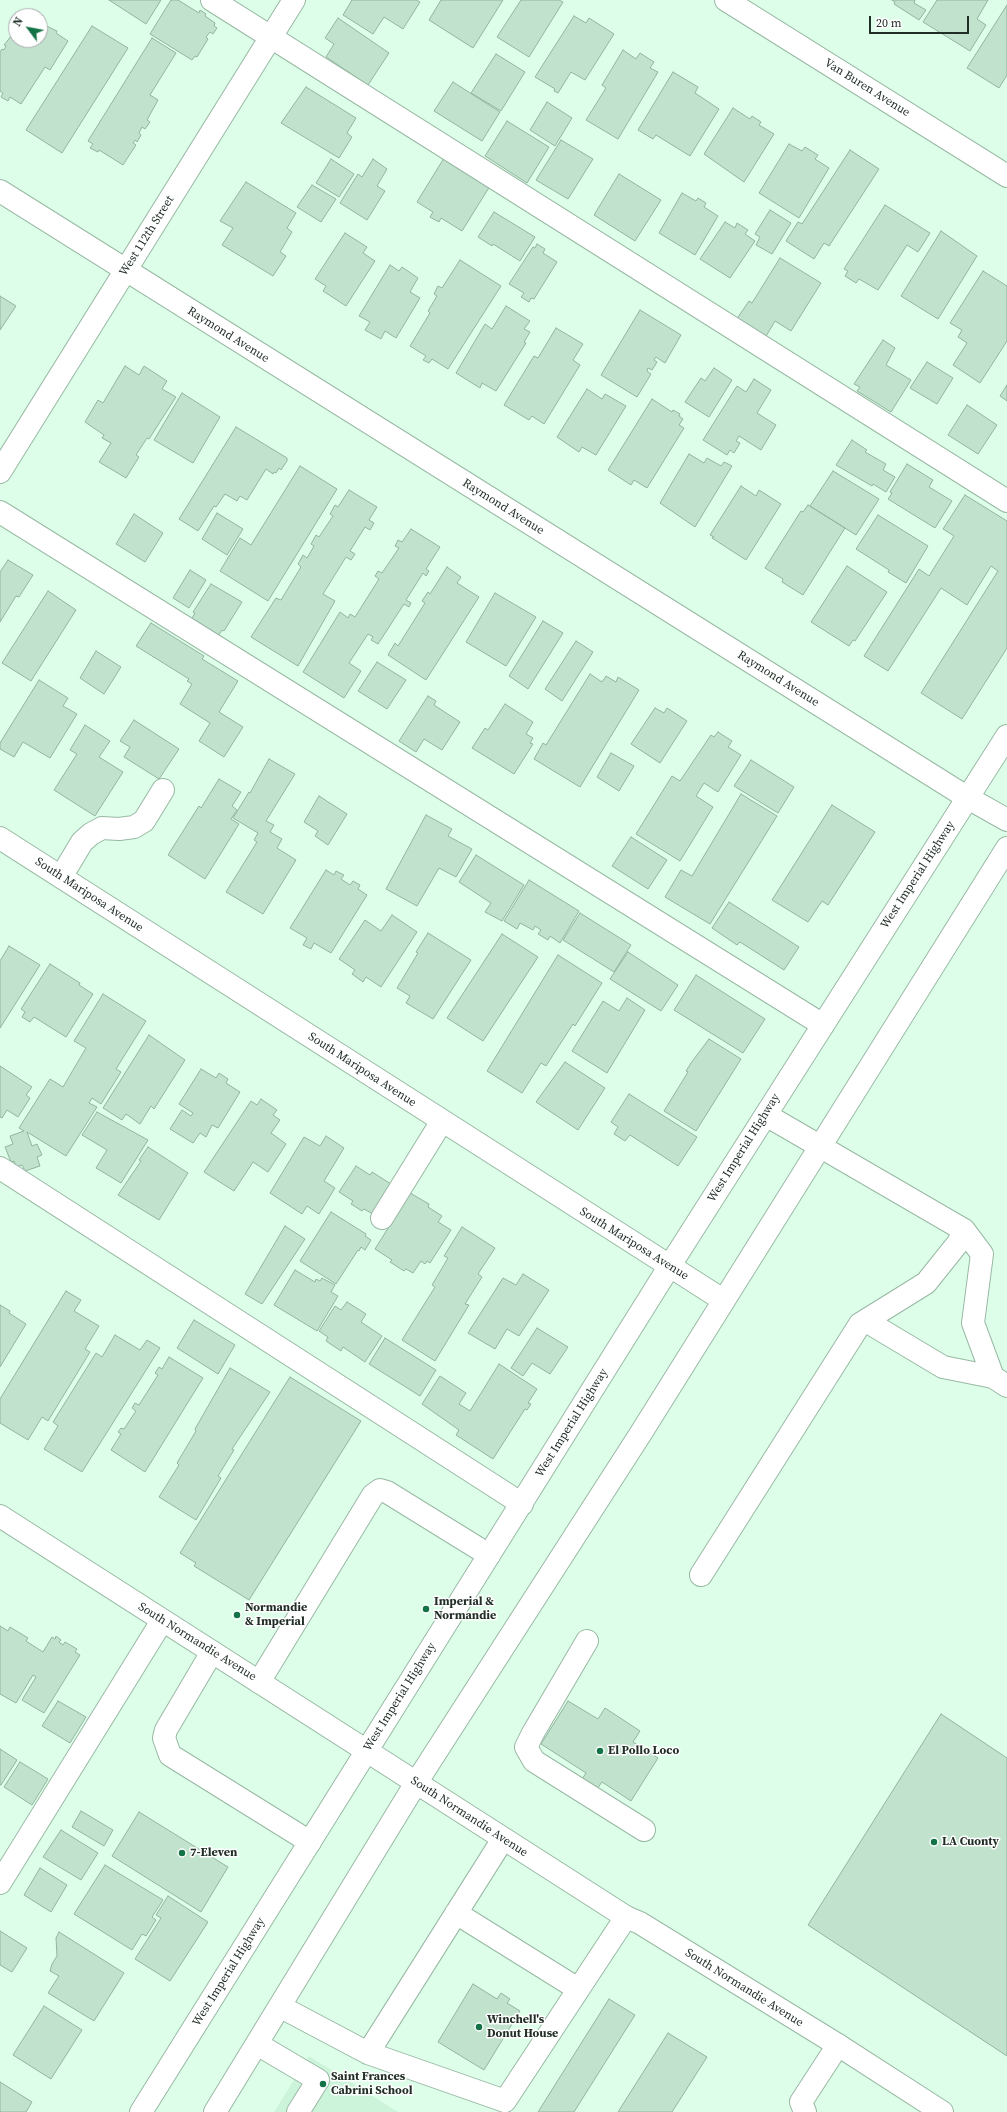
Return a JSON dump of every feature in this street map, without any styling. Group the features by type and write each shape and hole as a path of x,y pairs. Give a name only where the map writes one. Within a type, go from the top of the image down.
{"main road":[{"path":"212,0 1007,501"},
{"name":"West 112th Street","path":"0,472 294,0"},
{"name":"Van Buren Avenue","path":"726,0 1007,176"},
{"name":"Raymond Avenue","path":"0,191 968,798 1007,820"},
{"path":"0,512 823,1025"},
{"name":"West Imperial Highway","path":"141,2112 669,1267 1007,736"},
{"path":"61,877 82,842 91,834 102,828 119,829 134,827 144,821 162,790"},
{"name":"South Mariposa Avenue","path":"0,838 669,1267 723,1300"},
{"path":"214,2112 281,2007 416,1783 723,1300 1007,848"},
{"path":"766,1115 964,1230 982,1254 973,1323 1000,1382"},
{"path":"382,1218 442,1121"},
{"path":"0,1168 522,1504"},
{"path":"701,1575 860,1324 926,1282 958,1243 964,1230"},
{"path":"866,1321 943,1367 1000,1382"},
{"path":"259,1682 373,1495 380,1490 387,1492 489,1554"},
{"name":"South Normandie Avenue","path":"0,1516 626,1917 640,1923 838,2045 942,2112"},
{"path":"0,1883 162,1621"},
{"path":"587,1641 533,1733 526,1748 534,1761 644,1830"},
{"path":"212,1652 166,1730 164,1738 170,1755 310,1842"},
{"path":"368,2053 503,1839"},
{"path":"456,1913 578,1989"},
{"path":"281,2007 368,2053 505,2102 626,1917"},
{"path":"257,2044 318,2080 298,2112"},
{"path":"805,2112 801,2102 838,2045"}],"shaded area":[{"name":"Saint Frances Cabrini School","path":"309,2056 398,2112 274,2112"}],"building":[{"path":"109,0 161,0 146,24"},
{"path":"171,0 178,0 199,13 200,10 206,14 205,16 215,23 214,26 217,28 213,34 210,32 206,37 208,39 197,57 195,56 192,60 150,34"},
{"path":"352,0 416,0 420,2 403,29 384,17 373,34 343,15"},
{"path":"441,0 503,0 473,48 429,20"},
{"path":"521,0 559,0 563,2 529,57 497,37"},
{"path":"892,0 915,0 914,3 926,10 919,20 894,4 895,2"},
{"path":"937,0 988,0 977,19 986,25 970,51 923,22"},
{"path":"1007,5 1007,75 999,88 967,68"},
{"path":"574,16 586,23 589,18 614,34 585,80 571,72 558,93 554,91 555,89 535,77"},
{"path":"338,18 389,53 368,85 326,57 334,44 325,38"},
{"path":"92,26 128,48 62,153 26,130"},
{"path":"48,27 57,31 56,33 68,41 50,70 45,67 21,104 10,97 8,101 1,97 3,93 0,91 0,52 2,49 4,50 6,46 4,45 8,40 8,48 48,48"},
{"path":"152,38 176,53 150,95 158,100 147,120 150,122 145,129 142,127 139,133 141,135 137,142 135,140 133,143 136,145 123,165 99,150 98,152 90,148 93,144 88,141"},
{"path":"623,50 636,59 640,53 654,62 650,68 658,72 618,139 586,120 606,88 602,85"},
{"path":"496,54 525,72 501,111 471,93"},
{"path":"673,72 698,87 695,93 719,109 690,156 656,135 653,139 638,130"},
{"path":"453,82 500,112 482,141 434,111"},
{"path":"306,87 356,118 347,133 352,137 339,158 281,123"},
{"path":"547,102 572,118 555,146 530,130"},
{"path":"733,108 750,119 752,116 761,122 759,125 774,134 744,182 704,154"},
{"path":"507,121 549,147 527,183 485,156"},
{"path":"561,140 593,159 568,199 536,180"},
{"path":"789,144 802,151 805,147 818,155 815,159 829,168 799,218 759,193"},
{"path":"850,150 879,169 829,246 824,243 814,259 786,241 798,222 802,224"},
{"path":"444,158 490,186 462,231 441,218 439,222 430,217 433,212 417,202"},
{"path":"331,159 354,174 339,197 316,183"},
{"path":"373,159 387,169 377,186 385,191 367,220 340,203 358,174 362,177"},
{"path":"619,174 661,200 635,241 594,215"},
{"path":"246,182 296,213 287,228 292,232 280,252 286,256 273,276 222,245 233,228 220,221"},
{"path":"312,185 336,199 321,222 297,207"},
{"path":"682,193 696,201 698,198 706,203 704,207 718,216 695,255 659,233"},
{"path":"885,205 930,233 918,252 907,245 878,290 859,279 856,283 845,276 848,271 844,269"},
{"path":"770,210 791,223 772,254 756,245 760,237 755,234"},
{"path":"494,212 535,237 520,261 493,244 492,246 478,237"},
{"path":"725,222 735,228 737,223 748,230 745,234 755,241 730,278 700,259"},
{"path":"941,231 977,256 938,319 901,296"},
{"path":"345,233 367,247 363,253 375,261 346,306 323,291 326,286 315,279"},
{"path":"537,244 545,249 543,253 557,262 534,299 531,298 529,302 521,297 524,293 509,284 533,247 535,248"},
{"path":"780,258 821,283 791,331 775,321 765,338 736,320 749,301 752,303"},
{"path":"460,260 501,286 448,369 432,359 429,363 423,360 426,356 410,346 430,313 428,311 437,296 434,294 438,286 442,288"},
{"path":"390,265 399,271 402,267 418,278 410,292 420,298 396,338 385,331 381,339 365,330 370,322 359,316"},
{"path":"983,271 1007,286 1007,341 980,383 953,365 967,343 958,337 962,330 950,323"},
{"path":"0,296 16,306 0,330"},
{"path":"506,306 530,321 524,329 530,332 524,342 526,343 496,391 482,383 480,388 456,373 485,324 492,329"},
{"path":"640,310 681,335 665,363 656,357 654,360 657,362 652,370 648,368 647,371 651,374 637,397 601,375"},
{"path":"556,328 583,344 573,360 580,365 544,424 532,416 529,420 504,405 534,356 538,358"},
{"path":"883,340 895,348 886,365 911,380 891,412 857,391 860,387 854,384"},
{"path":"927,362 953,378 937,404 910,388"},
{"path":"125,366 139,375 144,366 167,381 162,389 176,397 149,439 147,438 136,455 139,457 126,478 99,462 111,443 102,438 104,435 85,422 98,400 103,403"},
{"path":"714,368 732,380 709,417 685,402 701,378 705,381"},
{"path":"754,379 771,390 757,413 776,425 761,450 739,436 736,441 740,443 734,453 730,450 727,455 703,440 737,386 746,392"},
{"path":"1007,385 1007,401 1000,396"},
{"path":"587,389 602,399 605,394 626,406 596,455 582,447 579,452 557,437"},
{"path":"182,393 220,417 193,463 154,440"},
{"path":"652,399 672,412 673,410 680,414 679,416 683,419 679,425 684,428 647,488 634,480 631,485 608,470"},
{"path":"967,405 997,425 978,454 948,435"},
{"path":"236,427 287,458 287,461 281,470 279,468 276,473 274,472 273,474 266,469 247,500 240,496 237,501 225,494 216,507 214,506 198,531 179,519"},
{"path":"852,440 867,450 865,452 886,464 883,470 895,477 886,492 873,484 872,486 836,465"},
{"path":"689,454 704,463 707,458 721,466 724,462 732,466 695,527 660,503"},
{"path":"907,464 933,480 929,487 952,501 935,528 888,499 892,493 890,492"},
{"path":"300,466 337,489 268,601 220,571 240,538 251,545"},
{"path":"833,471 879,499 856,535 810,506"},
{"path":"741,486 756,496 759,490 781,504 746,560 712,538 714,537 710,535"},
{"path":"349,490 377,507 369,520 374,523 370,530 365,527 350,551 355,554 351,560 346,557 323,594 335,601 298,666 251,637 276,598 281,600 301,567 298,564 303,555 307,558 314,546 311,544 316,535 319,537 333,516 330,514 335,505 338,507"},
{"path":"965,495 1007,521 1007,648 962,719 921,693 998,571 991,566 967,605 941,588 888,671 864,656 919,569 929,576 954,536 943,529"},
{"path":"808,505 845,528 803,595 782,582 783,579 765,568 801,511 803,512"},
{"path":"217,513 243,529 227,555 202,539"},
{"path":"134,514 163,533 145,562 116,544"},
{"path":"878,515 928,546 906,583 856,549"},
{"path":"411,529 440,547 426,569 429,571 426,576 423,573 406,600 411,603 409,607 404,604 378,644 371,640 373,637 368,634 349,663 361,671 344,698 303,672 340,612 348,618 350,614 355,617 379,579 375,576 378,571 382,573 399,548 395,546 398,540 402,542"},
{"path":"8,560 33,575 19,597 16,596 0,622 0,572"},
{"path":"847,566 887,592 855,641 853,640 849,646 811,622"},
{"path":"447,567 461,577 457,583 479,597 426,680 388,655 395,643 398,646 425,603 422,601 428,592 430,594"},
{"path":"190,570 206,580 189,608 173,598"},
{"path":"211,584 242,602 224,631 222,630 216,639 189,623 195,613 193,612"},
{"path":"48,591 76,610 31,681 2,663"},
{"path":"495,593 536,617 506,666 466,642"},
{"path":"543,621 563,633 528,689 509,676"},
{"path":"151,623 204,656 202,659 238,681 219,712 243,727 224,757 199,741 210,723 180,704 192,684 187,681 189,679 136,646"},
{"path":"576,641 593,652 562,701 545,689"},
{"path":"96,651 121,667 104,694 80,678"},
{"path":"377,662 406,680 387,709 358,691"},
{"path":"590,674 602,682 606,676 616,682 618,677 639,690 580,787 534,759 543,743 546,745"},
{"path":"39,680 68,698 63,706 77,714 50,758 23,742 14,757 0,749 0,743"},
{"path":"428,696 436,701 434,705 460,722 442,750 424,739 416,752 399,741"},
{"path":"505,704 533,722 526,734 533,738 530,743 533,744 514,774 472,748 485,728 488,730"},
{"path":"655,708 664,713 667,708 687,721 660,763 631,744"},
{"path":"134,720 179,749 159,779 124,757 130,747 120,741"},
{"path":"85,725 110,741 99,757 123,772 95,816 54,790 77,754 70,750"},
{"path":"718,732 732,741 728,747 741,755 718,792 704,783 696,796 713,807 680,861 636,834 672,776 680,781 711,735 714,737"},
{"path":"611,753 634,766 619,791 597,777"},
{"path":"269,759 295,774 266,821 274,825 270,832 282,839 277,848 296,860 263,914 226,892 257,842 254,840 258,833 233,818 249,792 250,793"},
{"path":"751,760 794,787 778,813 734,786"},
{"path":"219,779 241,792 232,806 237,810 231,819 239,824 205,879 168,855 199,806 201,808"},
{"path":"741,794 777,816 710,924 665,897 681,870 692,876"},
{"path":"319,796 347,814 328,845 315,836 318,831 304,822"},
{"path":"832,805 875,832 828,905 822,901 808,922 772,900"},
{"path":"426,815 452,829 448,836 472,849 456,877 439,868 417,906 386,889"},
{"path":"631,837 667,860 648,889 612,866"},
{"path":"476,855 524,885 502,921 485,912 491,903 459,882"},
{"path":"326,870 334,875 336,871 344,875 341,879 350,885 353,881 360,885 358,889 367,895 331,953 314,943 311,949 303,945 307,938 290,928"},
{"path":"529,880 579,911 560,943 550,936 548,940 538,934 541,930 535,926 533,930 520,923 517,929 504,921"},
{"path":"729,902 799,947 784,970 740,942 737,945 712,928"},
{"path":"580,913 631,945 614,972 563,940"},
{"path":"392,915 417,932 381,987 366,977 363,982 352,974 355,970 339,959 365,920 381,931"},
{"path":"428,933 471,960 433,1019 406,1003 410,996 397,988"},
{"path":"502,934 538,957 483,1041 447,1018"},
{"path":"9,946 40,965 0,1028 0,961"},
{"path":"628,952 678,985 661,1011 610,979"},
{"path":"558,955 602,983 575,1026 573,1024 546,1066 541,1063 522,1093 487,1071"},
{"path":"50,964 80,983 79,985 93,994 66,1037 34,1017 30,1022 22,1017 25,1012 21,1009"},
{"path":"696,975 765,1019 743,1053 674,1010"},
{"path":"103,994 146,1021 116,1069 121,1072 101,1104 92,1098 89,1103 97,1107 66,1156 27,1132 32,1146 37,1144 42,1155 37,1157 40,1166 25,1171 22,1165 16,1167 14,1161 11,1162 5,1147 13,1144 10,1136 24,1131 19,1128 50,1079 63,1087 86,1048 74,1041"},
{"path":"627,998 645,1010 607,1073 572,1051 603,1001 619,1011"},
{"path":"149,1035 185,1060 154,1109 151,1106 140,1124 126,1114 122,1120 103,1108"},
{"path":"709,1039 741,1059 696,1131 664,1111 688,1072 686,1071 691,1063"},
{"path":"565,1062 605,1088 578,1130 536,1102"},
{"path":"0,1066 32,1087 26,1095 30,1098 18,1117 7,1110 2,1118 0,1117"},
{"path":"201,1069 216,1078 219,1073 228,1079 226,1083 240,1092 218,1128 212,1125 206,1137 200,1133 193,1143 170,1129 182,1110 191,1116 193,1113 179,1104"},
{"path":"629,1094 697,1137 678,1166 630,1135 625,1141 614,1134 618,1127 611,1122"},
{"path":"261,1099 277,1110 273,1115 280,1120 271,1133 286,1144 268,1172 253,1162 234,1191 204,1172 251,1101 257,1105"},
{"path":"97,1112 148,1140 121,1183 96,1168 107,1150 82,1135"},
{"path":"326,1136 344,1148 324,1181 335,1188 319,1214 307,1206 302,1214 270,1193 304,1137 320,1146"},
{"path":"148,1147 188,1173 159,1220 118,1195 141,1161 139,1160"},
{"path":"356,1166 370,1175 372,1172 391,1184 373,1214 364,1209 362,1211 351,1204 353,1201 339,1192"},
{"path":"410,1193 429,1204 428,1207 442,1216 438,1222 451,1230 430,1263 427,1261 425,1264 421,1261 413,1273 406,1269 404,1271 390,1262 392,1260 375,1249"},
{"path":"331,1212 366,1234 365,1236 371,1240 365,1250 361,1247 359,1251 358,1250 336,1284 300,1261"},
{"path":"285,1226 305,1239 262,1304 245,1294"},
{"path":"462,1227 495,1248 478,1274 482,1277 465,1304 469,1305 435,1361 402,1340 435,1287 432,1285 448,1258 444,1256"},
{"path":"295,1270 315,1282 316,1279 320,1281 322,1278 335,1285 331,1292 338,1296 317,1331 274,1305"},
{"path":"523,1274 549,1290 519,1336 507,1329 495,1349 468,1333 503,1278 516,1285"},
{"path":"66,1291 81,1300 74,1311 99,1326 85,1349 90,1352 48,1421 42,1417 28,1440 0,1423 0,1399"},
{"path":"347,1302 366,1314 361,1322 382,1336 365,1362 343,1347 341,1351 326,1341 328,1337 319,1331 335,1306 341,1310"},
{"path":"0,1305 26,1324 0,1367"},
{"path":"194,1320 235,1345 218,1374 177,1348"},
{"path":"537,1328 568,1347 550,1374 532,1363 523,1376 511,1368"},
{"path":"115,1335 140,1350 147,1340 160,1348 82,1472 44,1449 58,1426 53,1422 96,1353 102,1357"},
{"path":"385,1338 436,1370 420,1396 369,1364"},
{"path":"169,1357 203,1378 145,1472 111,1450 121,1434 118,1432 121,1428 124,1429 136,1411 132,1408 135,1403 139,1405 158,1375 155,1373 159,1367 162,1369"},
{"path":"499,1364 537,1389 528,1403 531,1404 527,1410 525,1409 493,1459 456,1435 459,1430 422,1404 440,1376 466,1393 459,1404 470,1411"},
{"path":"230,1368 270,1392 232,1449 234,1450 218,1476 221,1478 196,1520 159,1497 179,1465 177,1463"},
{"path":"290,1377 361,1421 249,1600 194,1566 196,1563 180,1553"},
{"path":"0,1626 8,1631 10,1627 28,1638 26,1641 43,1652 52,1637 55,1639 56,1636 61,1640 59,1642 63,1645 65,1642 77,1649 75,1652 80,1655 44,1713 22,1700 36,1677 33,1675 16,1703 0,1694"},
{"path":"58,1701 86,1717 70,1743 42,1726"},
{"name":"El Pollo Loco","path":"568,1701 598,1719 605,1708 640,1731 633,1742 658,1758 631,1801 602,1782 597,1789 582,1779 586,1773 541,1744"},
{"name":"LA Cuonty","path":"941,1714 1007,1758 1007,2056 808,1925"},
{"path":"0,1749 17,1760 1,1785 0,1785"},
{"path":"20,1762 48,1779 32,1805 4,1787"},
{"path":"81,1811 113,1830 104,1846 72,1827"},
{"path":"139,1812 228,1867 201,1912 112,1856"},
{"path":"61,1830 98,1853 81,1880 43,1857"},
{"path":"105,1865 163,1900 152,1917 156,1920 146,1936 142,1934 132,1950 74,1914"},
{"path":"40,1868 67,1885 51,1912 24,1895"},
{"path":"168,1896 208,1922 170,1981 135,1959 161,1918 156,1915"},
{"path":"0,1931 27,1948 12,1972 0,1965"},
{"path":"59,1932 124,1973 94,2021 48,1993 59,1976 50,1971 57,1956 56,1938"},
{"name":"Winchell's Donut House","path":"473,1984 497,1999 501,1993 510,1999 507,2003 520,2011 484,2070 438,2042"},
{"path":"609,1999 635,2015 574,2112 538,2112"},
{"path":"44,2006 82,2030 51,2079 13,2055"},
{"path":"668,2033 707,2057 672,2112 618,2112"},
{"path":"0,2082 32,2102 26,2112 0,2112"}],"place":[{"name":"Imperial & Normandie","path":"426,1609"},
{"name":"Normandie & Imperial","path":"237,1615"},
{"name":"El Pollo Loco","path":"600,1751"},
{"name":"LA Cuonty","path":"934,1842"},
{"name":"7-Eleven","path":"182,1853"},
{"name":"Winchell's Donut House","path":"479,2027"},
{"name":"Saint Frances Cabrini School","path":"323,2084"}]}
